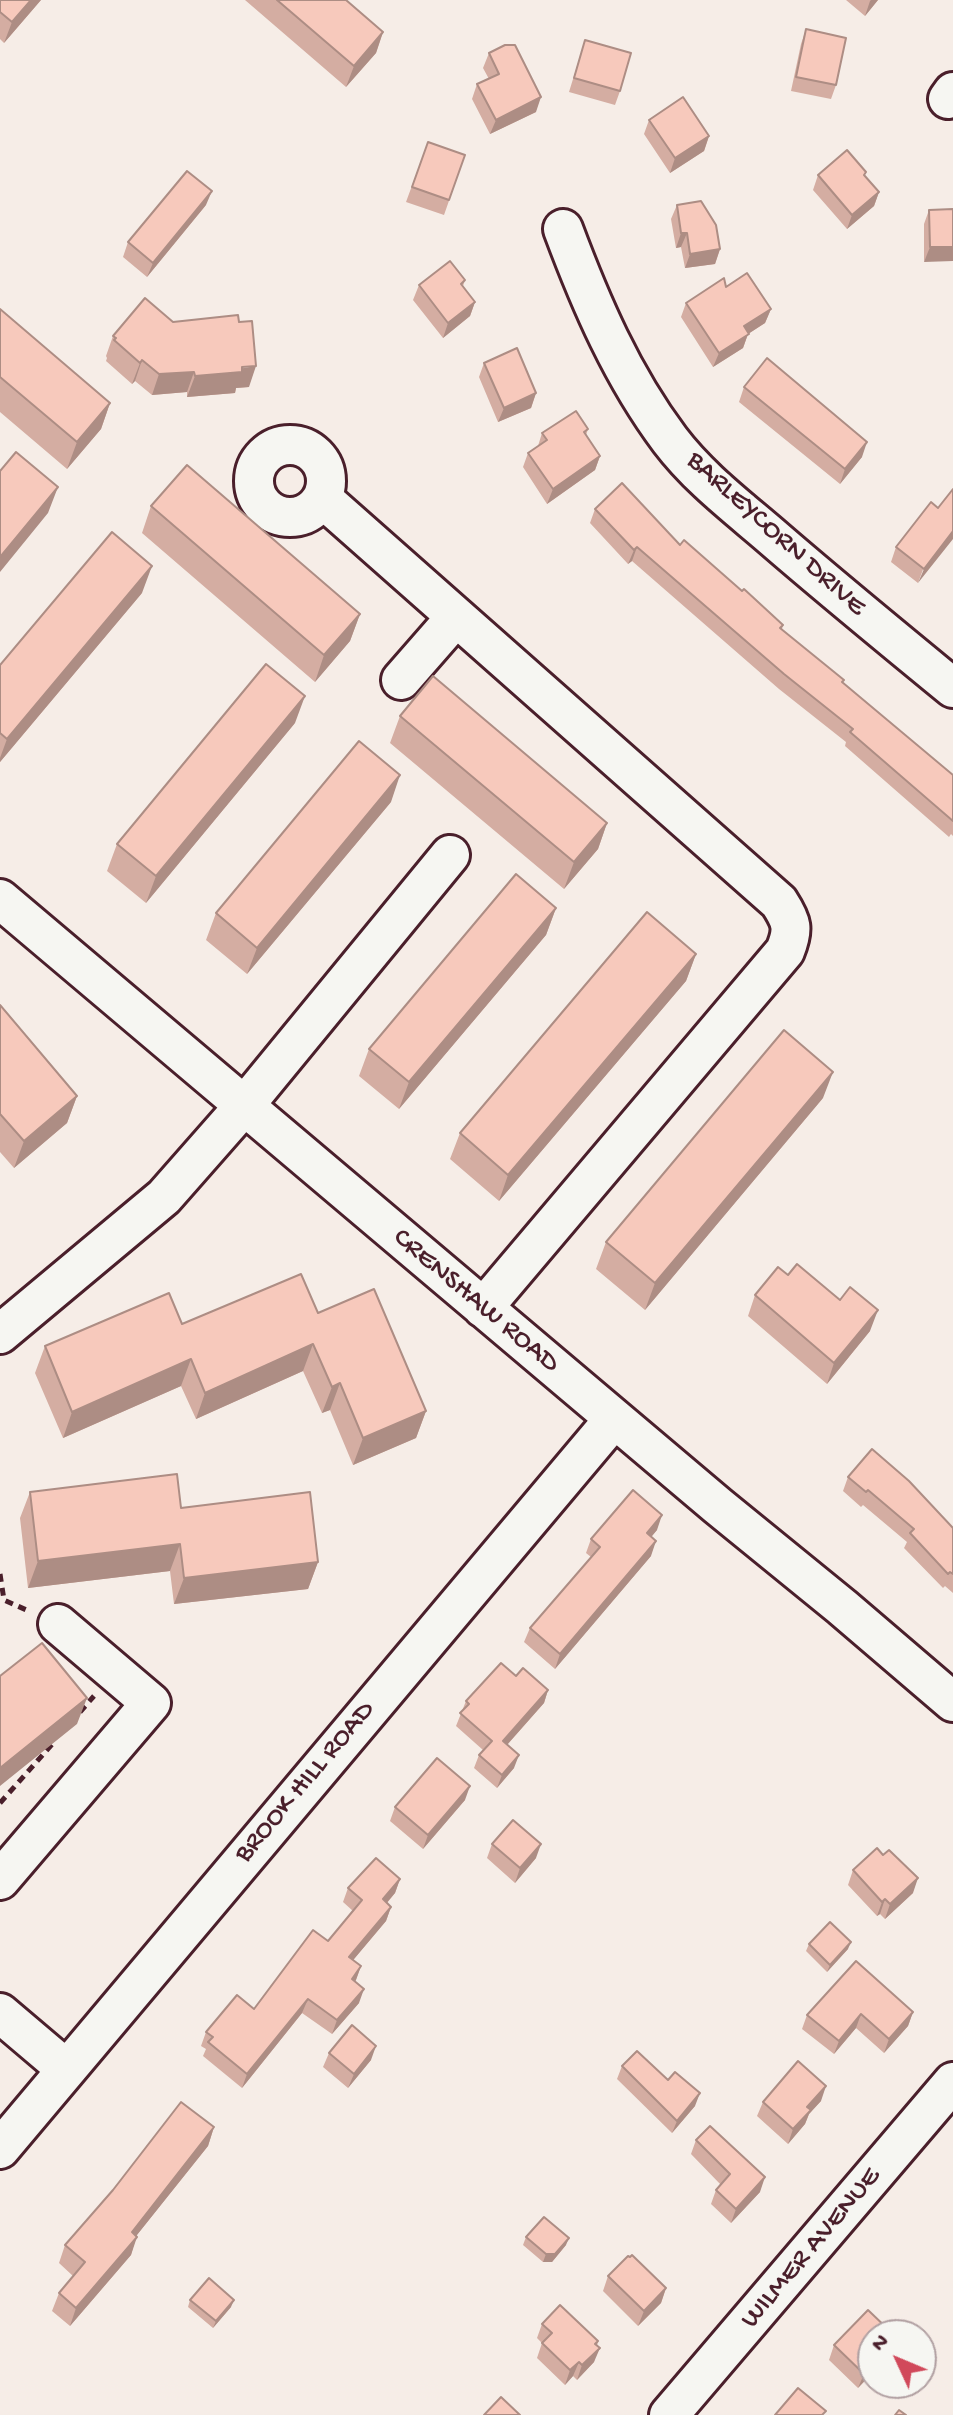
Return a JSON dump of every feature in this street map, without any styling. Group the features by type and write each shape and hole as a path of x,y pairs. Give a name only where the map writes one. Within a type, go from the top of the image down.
{"street":[{"name":"BARLEYCORN DRIVE","path":"563,229 587,293 625,372 671,440 703,478 813,573 952,685"},
{"path":"322,498 779,902 789,918 792,934 785,951 483,1308"},
{"path":"401,680 456,617"},
{"path":"5,1320 164,1197 244,1106 450,855"},
{"name":"CRENSHAW ROAD","path":"0,899 953,1702"},
{"name":"BROOK HILL ROAD","path":"0,2149 614,1419"},
{"path":"0,1880 151,1703 58,1624"},
{"path":"0,2013 66,2069"},
{"name":"WILMER AVENUE","path":"669,2415 953,2082"}],"path":[{"path":"0,1574 4,1600 58,1624"},
{"path":"72,1721 100,1689"},
{"path":"0,1803 63,1732"}],"building":[{"path":"0,0 31,0 12,22 0,12"},
{"path":"277,0 346,0 383,32 354,66"},
{"path":"806,29 846,38 836,85 796,77"},
{"path":"585,40 631,53 620,91 574,78"},
{"path":"505,45 515,45 541,97 496,120 477,84 499,74 489,53"},
{"path":"683,97 709,136 675,158 649,120"},
{"path":"428,142 465,155 449,200 412,187"},
{"path":"847,150 879,192 852,215 818,175"},
{"path":"187,171 212,191 153,263 128,242"},
{"path":"701,201 716,225 720,249 690,254 687,233 681,233 677,205"},
{"path":"953,209 953,247 930,247 929,210"},
{"path":"450,261 465,280 461,284 475,302 448,323 419,285"},
{"path":"747,273 771,309 744,326 749,334 719,353 686,303 724,278 726,287"},
{"path":"145,298 173,322 238,315 239,322 252,321 256,366 242,367 242,372 195,376 194,372 159,374 142,360 140,363 113,336"},
{"path":"0,309 110,403 77,442 0,377"},
{"path":"517,348 536,393 504,408 484,363"},
{"path":"767,358 867,442 845,469 744,387"},
{"path":"576,411 588,429 584,432 600,456 553,489 528,453 547,440 542,433"},
{"path":"16,452 58,487 0,557 0,471"},
{"path":"187,465 360,614 324,655 151,506"},
{"path":"622,483 680,545 684,540 742,591 744,589 783,625 780,628 953,775 953,821 850,732 853,729 784,674 637,547 634,550 595,509"},
{"path":"953,489 953,531 924,569 896,547 931,502 938,508"},
{"path":"112,532 152,566 7,739 0,733 0,665"},
{"path":"266,664 305,696 156,876 117,844"},
{"path":"433,676 607,823 574,862 400,716"},
{"path":"359,741 400,775 257,948 216,913"},
{"path":"516,874 556,908 409,1082 369,1049"},
{"path":"647,912 696,954 508,1175 460,1133"},
{"path":"0,1005 77,1096 24,1141 0,1114"},
{"path":"784,1030 833,1072 655,1283 606,1242"},
{"path":"797,1264 840,1300 850,1287 878,1310 834,1363 755,1295 778,1267 788,1275"},
{"path":"301,1274 318,1313 374,1289 426,1411 363,1438 340,1383 332,1387 313,1344 205,1393 191,1359 72,1412 45,1346 169,1293 182,1324"},
{"path":"872,1449 909,1481 953,1528 953,1574 948,1574 910,1533 914,1529 848,1477"},
{"path":"177,1474 181,1508 310,1492 318,1562 184,1578 180,1544 38,1561 30,1492"},
{"path":"633,1490 662,1515 647,1533 656,1541 560,1654 530,1628 600,1547 591,1539"},
{"path":"42,1643 87,1698 0,1768 0,1676"},
{"path":"501,1663 516,1676 523,1668 548,1690 503,1741 519,1755 502,1775 479,1755 492,1741 460,1713 469,1704 466,1701"},
{"path":"437,1758 470,1786 428,1835 395,1807"},
{"path":"513,1820 541,1844 520,1868 492,1844"},
{"path":"877,1848 883,1855 889,1850 918,1878 890,1904 885,1899 882,1902 853,1870"},
{"path":"376,1858 400,1879 383,1899 391,1907 349,1957 361,1966 352,1979 364,1989 337,2020 308,1999 247,2074 208,2042 213,2037 206,2032 237,1995 254,2009 313,1930 328,1941 362,1900 348,1888"},
{"path":"830,1922 851,1942 830,1965 809,1944"},
{"path":"856,1961 913,2012 889,2039 861,2014 839,2041 807,2015"},
{"path":"352,2025 376,2046 354,2074 329,2053"},
{"path":"637,2051 668,2080 675,2072 700,2093 677,2121 622,2066"},
{"path":"798,2061 826,2086 807,2107 811,2110 793,2129 763,2102"},
{"path":"181,2102 214,2127 132,2232 137,2237 76,2308 59,2293 85,2262 65,2245 113,2190"},
{"path":"710,2126 765,2177 736,2209 716,2190 730,2174 696,2140"},
{"path":"544,2217 569,2238 555,2254 546,2254 526,2237"},
{"path":"632,2255 666,2288 644,2311 608,2276"},
{"path":"209,2278 234,2300 216,2321 190,2300"},
{"path":"560,2305 598,2341 595,2344 600,2348 582,2365 579,2362 570,2370 542,2343 552,2333 542,2324"},
{"path":"868,2310 877,2319 859,2319"},
{"path":"857,2321 857,2367 834,2345"},
{"path":"798,2388 826,2411 822,2415 775,2415"},
{"path":"501,2397 520,2415 484,2415"}]}
